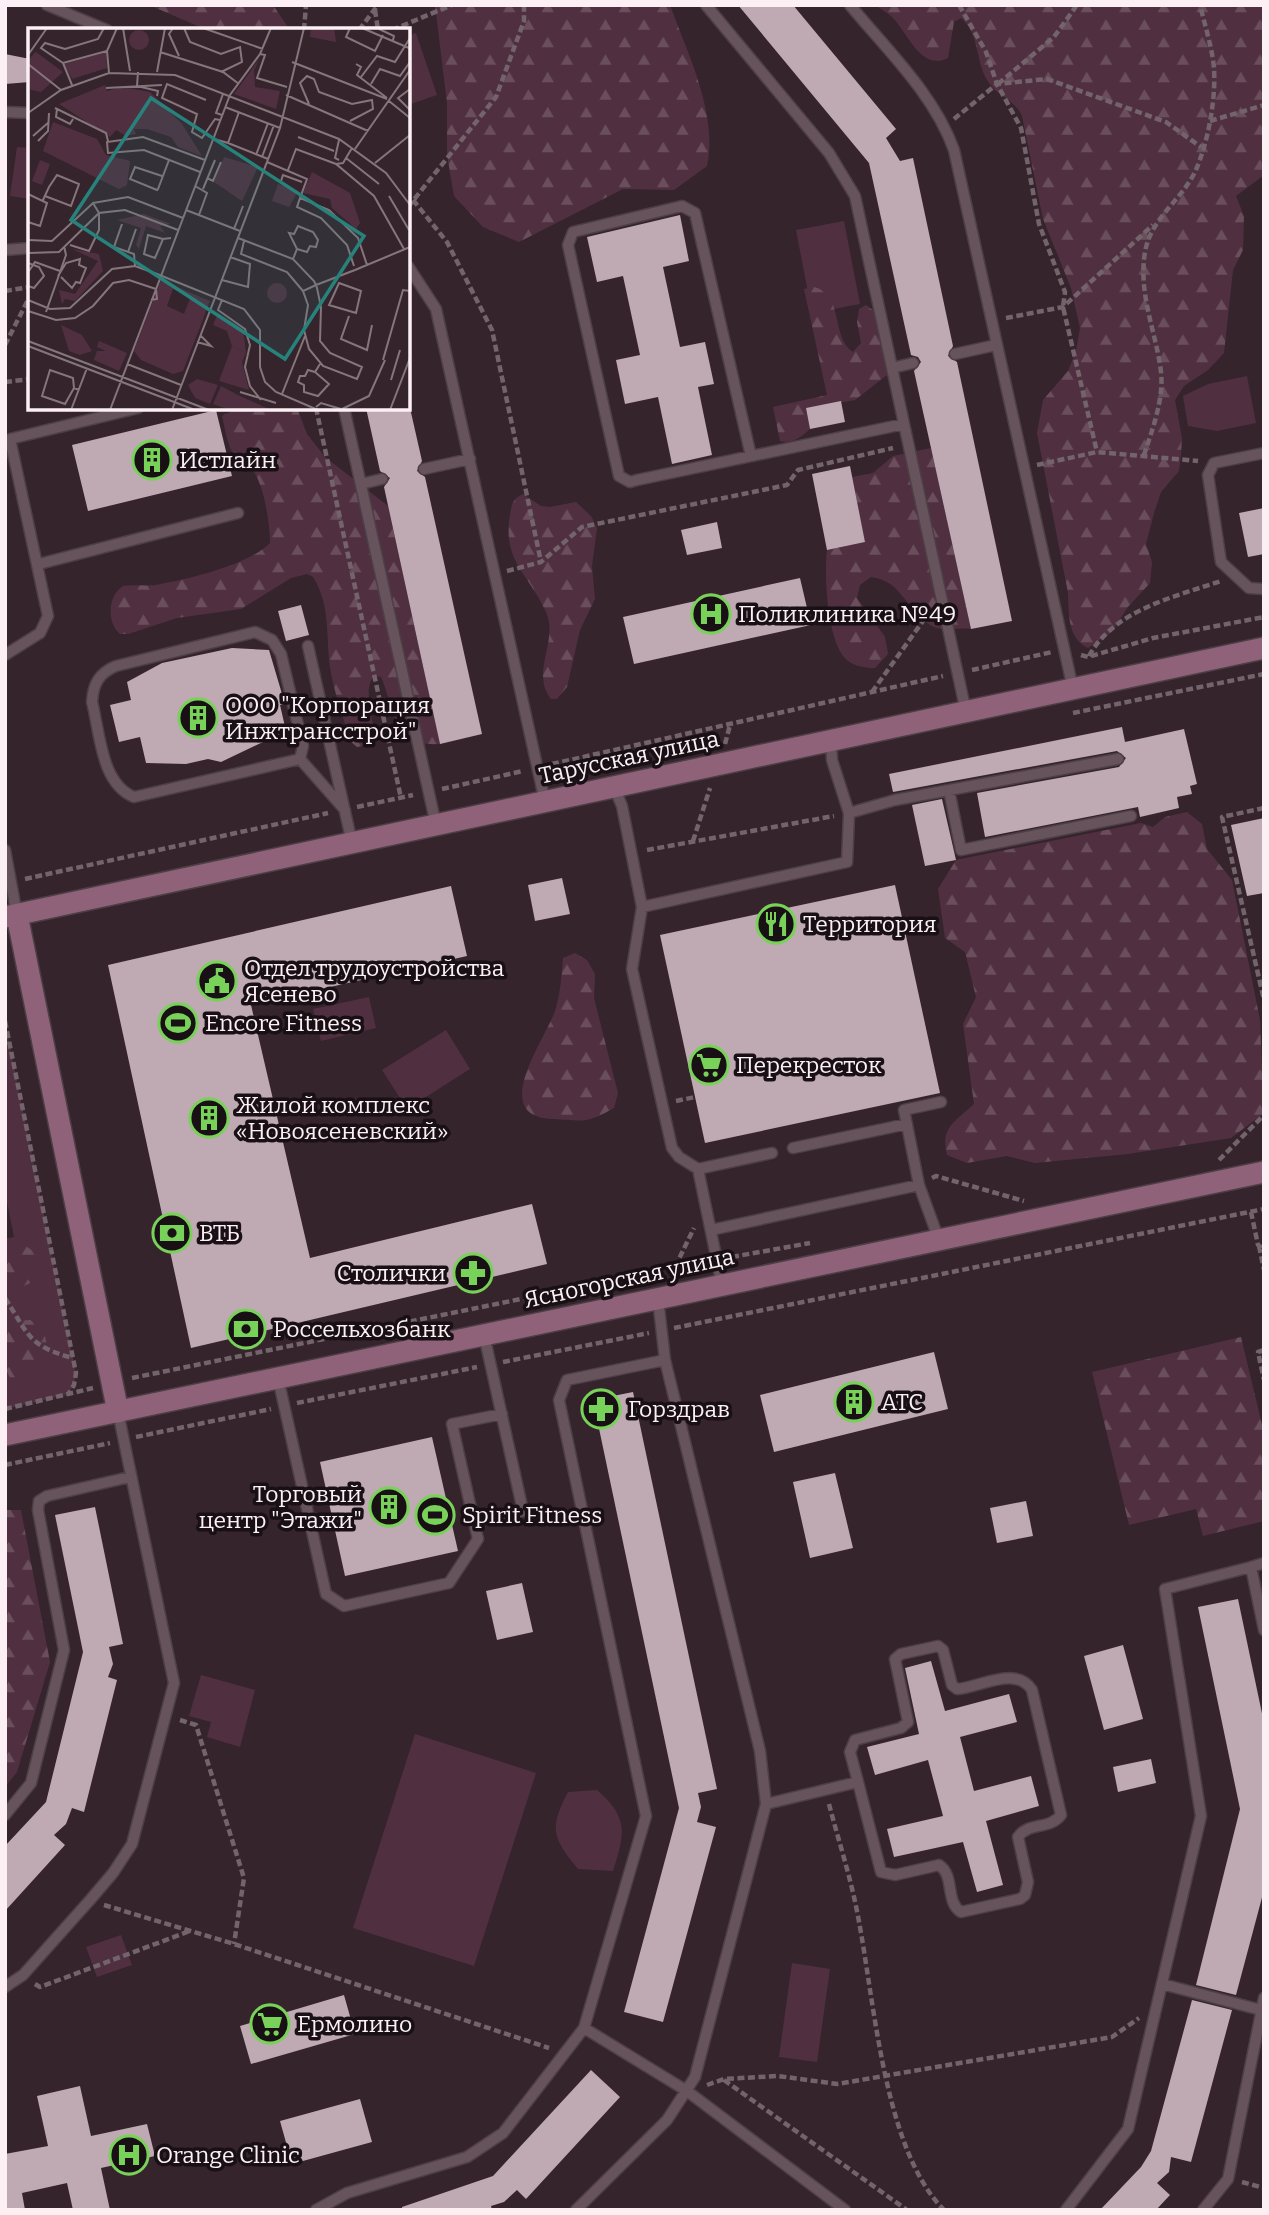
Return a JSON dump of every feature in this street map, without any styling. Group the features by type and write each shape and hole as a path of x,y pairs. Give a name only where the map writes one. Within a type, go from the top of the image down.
{"main road":[{"name":"Тарусская улица","path":"11,916 1264,648"},
{"path":"11,916 118,1412"},
{"name":"Ясногорская улица","path":"5,1435 1264,1172"}],"lane":[{"path":"47,5 102,28"},
{"path":"706,5 829,153 855,196 966,712"},
{"path":"850,5 932,104 954,149 1062,649 1073,689"},
{"path":"5,112 28,113"},
{"path":"751,456 695,213 682,206 573,232 568,245 618,476 630,481 637,480 904,424"},
{"path":"5,250 28,248"},
{"path":"410,268 436,309 545,802"},
{"path":"955,354 996,345"},
{"path":"892,368 913,363"},
{"path":"5,655 40,633 48,616 39,564 10,439 130,410"},
{"path":"344,410 436,825"},
{"path":"1264,453 1214,463 1208,475 1221,562 1234,577 1249,588 1264,589"},
{"path":"424,469 470,459"},
{"path":"361,484 382,479"},
{"path":"39,564 238,513"},
{"path":"255,632 272,640 281,654 303,747 300,759 134,797 120,792 111,778 92,702 93,689 106,670 116,666 255,632"},
{"path":"308,646 352,843"},
{"path":"642,907 846,862 849,813 832,760 831,741"},
{"path":"300,759 345,810"},
{"path":"849,813 949,790 1118,759"},
{"path":"614,787 633,853 642,907 632,968 672,1148 679,1157 698,1169 772,1153"},
{"path":"949,790 961,850 1131,816"},
{"path":"5,850 12,881 11,916"},
{"path":"939,1240 919,1185 904,1110 941,1102"},
{"path":"793,1148 907,1124"},
{"path":"698,1169 722,1285"},
{"path":"711,1230 919,1185"},
{"path":"576,2210 667,2120 687,2091 702,2059 766,1804 760,1751 665,1360 658,1298"},
{"path":"474,1522 523,1511 484,1335"},
{"path":"316,2210 347,2193 467,2157 503,2133 584,2028 646,1816 559,1401 567,1380 665,1360"},
{"path":"278,1378 326,1594 344,1606 449,1583 478,1538 452,1424 502,1414"},
{"path":"5,1987 23,1975 90,1900 113,1873 132,1844 174,1683 118,1412"},
{"path":"5,1815 32,1783 64,1650 38,1510 39,1501 47,1496 130,1477"},
{"path":"1066,2210 1128,2129 1201,1816 1165,1589 1264,1563"},
{"path":"1251,1567 1264,1630"},
{"path":"938,1646 943,1650 952,1685 957,1689 1011,1677 1027,1683 1032,1690 1060,1815 1052,1823 1026,1829 1018,1837 1028,1882 1025,1895 1020,1899 961,1912 954,1904 946,1874 939,1865 888,1876 881,1872 858,1782 850,1752 855,1740 901,1728 908,1722 897,1656 938,1646"},
{"path":"766,1804 858,1782"},
{"path":"1162,1984 1261,2010"},
{"path":"1203,2210 1228,2179 1264,1998"},
{"path":"584,2028 687,2091 842,2209"}],"path":[{"path":"304,28 306,5"},
{"path":"360,28 376,5"},
{"path":"376,5 378,28"},
{"path":"397,28 452,5"},
{"path":"410,204 496,97 524,21 524,5"},
{"path":"959,5 986,51 997,84 1021,128 1039,224 1065,292 1063,307 1097,452"},
{"path":"945,126 1054,37 1077,5"},
{"path":"991,320 1063,307 1153,225 1174,203 1195,172 1210,121 1214,68 1200,5"},
{"path":"997,84 1047,79 1166,122 1202,147"},
{"path":"1210,121 1264,105"},
{"path":"413,200 447,242 492,330 541,562"},
{"path":"1144,456 1158,406 1161,374 1142,290 1145,251 1153,225"},
{"path":"5,291 28,287"},
{"path":"5,345 28,300"},
{"path":"5,382 28,379"},
{"path":"316,410 401,798"},
{"path":"496,573 541,562 582,527 787,485 798,470 908,444"},
{"path":"1023,468 1097,452 1214,463"},
{"path":"1088,657 1105,635 1141,610 1234,577"},
{"path":"872,693 941,596"},
{"path":"12,881 401,798 1062,649 1088,657 1153,638 1264,617"},
{"path":"1264,808 1222,817 1264,1000"},
{"path":"633,853 849,813"},
{"path":"5,1021 73,1358 74,1384 67,1395"},
{"path":"681,1100 695,1097"},
{"path":"1218,1161 1264,1115"},
{"path":"1205,1163 1230,1158"},
{"path":"919,1185 936,1176 1025,1201"},
{"path":"1012,1204 1037,1198"},
{"path":"674,1268 707,1209"},
{"path":"5,1465 491,1364 1264,1209"},
{"path":"1251,1212 1264,1270"},
{"path":"5,1409 112,1383 812,1242"},
{"path":"1258,1245 1264,1249"},
{"path":"5,1298 32,1339 44,1350 73,1358"},
{"path":"1264,1350 1258,1352 1264,1380"},
{"path":"165,1716 197,1725 244,1878 234,1944"},
{"path":"825,1790 854,1897 886,2077 906,2145 930,2196 944,2210"},
{"path":"90,1900 234,1944 565,2053"},
{"path":"23,1975 40,1987 190,1931"},
{"path":"906,2210 724,2079 778,2076 836,2084 1112,2037 1149,2011 1162,1984"}],"green space":[{"path":"149,5 273,5 289,28 202,28"},
{"path":"435,5 670,5 693,64 705,105 709,146 707,166 674,190 623,189 519,242 483,227 454,196 447,155 447,103"},
{"path":"875,5 1264,5 1264,175 1236,196 1244,216 1243,250 1233,270 1224,353 1208,370 1184,386 1175,400 1182,438 1179,471 1161,492 1154,513 1146,544 1152,562 1150,583 1127,608 1112,632 1088,648 1076,638 1070,624 1068,593 1037,433 1043,400 1068,371 1076,351 1080,328 1071,288 1043,219 1022,116 1014,105 990,85 971,31 961,18 954,22 948,58 931,60 917,50 892,17"},
{"path":"416,33 437,95 410,104 410,35"},
{"path":"17,147 28,148 28,199 10,196"},
{"path":"844,221 860,304 812,313 796,230"},
{"path":"814,287 830,298 842,337 853,352 861,343 857,322 859,309 866,305 874,311 887,375 855,400 806,408 810,429 793,441 780,441 773,407 827,395 804,289"},
{"path":"1247,376 1256,423 1217,431 1188,426 1183,396 1208,384"},
{"path":"234,410 298,410 307,434 325,457 388,506 440,744 424,743 404,733 393,713 381,677 374,676 369,696 372,738 367,744 357,747 350,741 331,673 323,600 313,577 307,574 291,578 241,609 177,618 128,634 120,634 116,629 111,617 112,603 114,596 123,586 156,585 203,574 249,558 270,543 267,514 259,482 250,467 235,457 231,450 222,416"},
{"path":"931,448 971,629 941,629 932,626 916,613 890,584 871,577 860,585 857,598 885,637 888,654 875,668 855,665 845,658 834,637 826,575 827,550 865,542 852,477 873,473 893,456"},
{"path":"523,494 541,506 576,502 591,516 597,528 592,566 595,599 580,630 567,687 557,699 551,699 543,678 549,634 546,612 513,556 510,544 512,505"},
{"path":"1187,812 1202,824 1207,849 1232,880 1260,1020 1264,1113 1231,1138 1128,1154 1035,1163 1007,1156 967,1163 947,1155 947,1131 974,1104 963,1024 976,997 965,952 945,938 938,889 956,860 1141,823 1153,827 1165,817"},
{"path":"575,953 587,960 595,974 594,998 618,1093 614,1108 596,1117 584,1120 553,1119 534,1115 524,1105 522,1091 533,1057 555,1011 563,958"},
{"path":"369,997 376,1028 321,1041 313,1009"},
{"path":"5,1021 76,1373 74,1385 67,1395 5,1409 5,1239 14,1237 5,1192"},
{"path":"446,1030 470,1069 407,1109 382,1070"},
{"path":"14,1238 36,1253 40,1273 33,1282 5,1294 5,1239"},
{"path":"30,1320 44,1333 47,1344 46,1364 37,1373 16,1383 11,1379 5,1365 5,1322"},
{"path":"1241,1337 1264,1433 1264,1521 1203,1536 1196,1509 1129,1525 1092,1372"},
{"path":"5,1510 21,1510 50,1662 17,1772 5,1787"},
{"path":"201,1675 255,1690 240,1747 207,1737 211,1722 189,1716"},
{"path":"415,1734 536,1773 474,1966 353,1928"},
{"path":"597,1790 615,1809 622,1827 613,1871 578,1869 558,1841 556,1832 558,1815 568,1792"},
{"path":"121,1935 132,1965 97,1977 86,1947"},
{"path":"792,1963 830,1969 817,2062 779,2057"}],"building":[{"path":"738,5 793,5 896,129 886,138 900,161 913,158 953,346 948,356 957,362 1012,621 971,629 914,371 921,362 918,357 911,355 869,163"},
{"path":"5,54 28,59 28,82 5,84"},
{"path":"680,215 689,261 663,267 680,347 705,342 714,384 698,387 712,455 672,464 658,397 625,404 616,360 640,355 623,276 597,282 587,237"},
{"path":"841,401 845,422 810,429 806,408"},
{"path":"410,408 422,461 417,471 425,477 482,734 440,744 384,487 390,478 380,471 366,410"},
{"name":"Истлайн","path":"216,410 232,476 88,511 72,445"},
{"path":"850,466 865,542 827,550 812,474"},
{"path":"1264,508 1264,554 1248,557 1239,513"},
{"path":"717,522 722,548 687,555 681,530"},
{"path":"800,578 811,625 634,664 623,617"},
{"path":"301,605 309,635 286,641 278,611"},
{"name":"ООО \"Корпорация Инжтрансстрой\"","path":"232,648 269,650 285,704 280,705 286,731 221,762 208,759 186,764 146,763 140,737 119,742 110,705 131,700 127,682 162,663"},
{"path":"1122,727 1125,742 1184,729 1197,784 1190,786 1192,794 1177,797 1179,808 1140,817 1138,807 985,837 977,793 1119,767 1126,758 1117,751 893,792 889,774"},
{"path":"942,799 956,860 925,866 912,805"},
{"path":"1264,818 1264,893 1247,896 1231,825"},
{"path":"562,878 570,914 535,921 528,885"},
{"path":"895,885 940,1093 705,1143 660,935"},
{"name":"Жилой комплекс «Новоясеневский»","path":"451,886 467,956 251,1005 310,1258 532,1204 547,1264 191,1348 108,965"},
{"name":"АТС","path":"934,1352 948,1409 774,1452 760,1395"},
{"path":"633,1392 717,1789 698,1793 701,1807 697,1822 716,1827 663,2022 624,2012 679,1808 593,1400"},
{"name":"Торговый центр \"Этажи\"","path":"432,1437 458,1551 345,1576 320,1462"},
{"path":"835,1473 853,1548 810,1558 793,1482"},
{"path":"1026,1501 1033,1536 997,1543 990,1508"},
{"path":"95,1507 123,1644 109,1647 113,1664 108,1677 117,1680 84,1812 72,1808 66,1824 54,1835 65,1845 5,1911 5,1846 46,1802 83,1652 55,1515"},
{"path":"522,1583 533,1632 497,1640 486,1591"},
{"path":"1238,1599 1264,1723 1264,1890 1236,1995 1196,1985 1240,1809 1198,1607"},
{"path":"1123,1645 1143,1719 1104,1730 1084,1656"},
{"path":"931,1661 945,1711 1009,1694 1017,1722 960,1737 974,1791 1031,1776 1039,1806 986,1821 1003,1885 977,1892 963,1842 894,1857 887,1829 943,1816 928,1760 875,1775 867,1747 919,1734 905,1668"},
{"path":"1151,1759 1156,1783 1118,1792 1113,1767"},
{"path":"344,1995 355,2034 251,2064 240,2026"},
{"path":"1192,2000 1232,2010 1191,2162 1171,2157 1169,2172 1157,2183 1170,2195 1156,2210 1100,2210 1141,2167 1151,2151"},
{"path":"591,2070 620,2097 526,2199 517,2190 504,2202 491,2206 492,2210 402,2210 402,2207 493,2176"},
{"path":"80,2086 91,2136 147,2124 155,2156 101,2168 110,2210 73,2210 67,2183 22,2193 25,2210 5,2210 5,2154 48,2146 37,2096"},
{"path":"360,2099 372,2142 292,2164 280,2121"}],"place":[{"name":"Истлайн","path":"152,460"},
{"name":"Поликлиника №49","path":"711,614"},
{"name":"ООО \"Корпорация Инжтрансстрой\"","path":"198,718"},
{"name":"Территория","path":"776,924"},
{"name":"Отдел трудоустройства Ясенево","path":"217,981"},
{"name":"Encore Fitness","path":"178,1023"},
{"name":"Перекресток","path":"709,1065"},
{"name":"Жилой комплекс «Новоясеневский»","path":"209,1118"},
{"name":"ВТБ","path":"172,1233"},
{"name":"Столички","path":"473,1273"},
{"name":"Россельхозбанк","path":"246,1329"},
{"name":"АТС","path":"854,1402"},
{"name":"Горздрав","path":"601,1409"},
{"name":"Торговый центр \"Этажи\"","path":"389,1507"},
{"name":"Spirit Fitness","path":"435,1515"},
{"name":"Ермолино","path":"270,2024"},
{"name":"Orange Clinic","path":"129,2155"}]}
